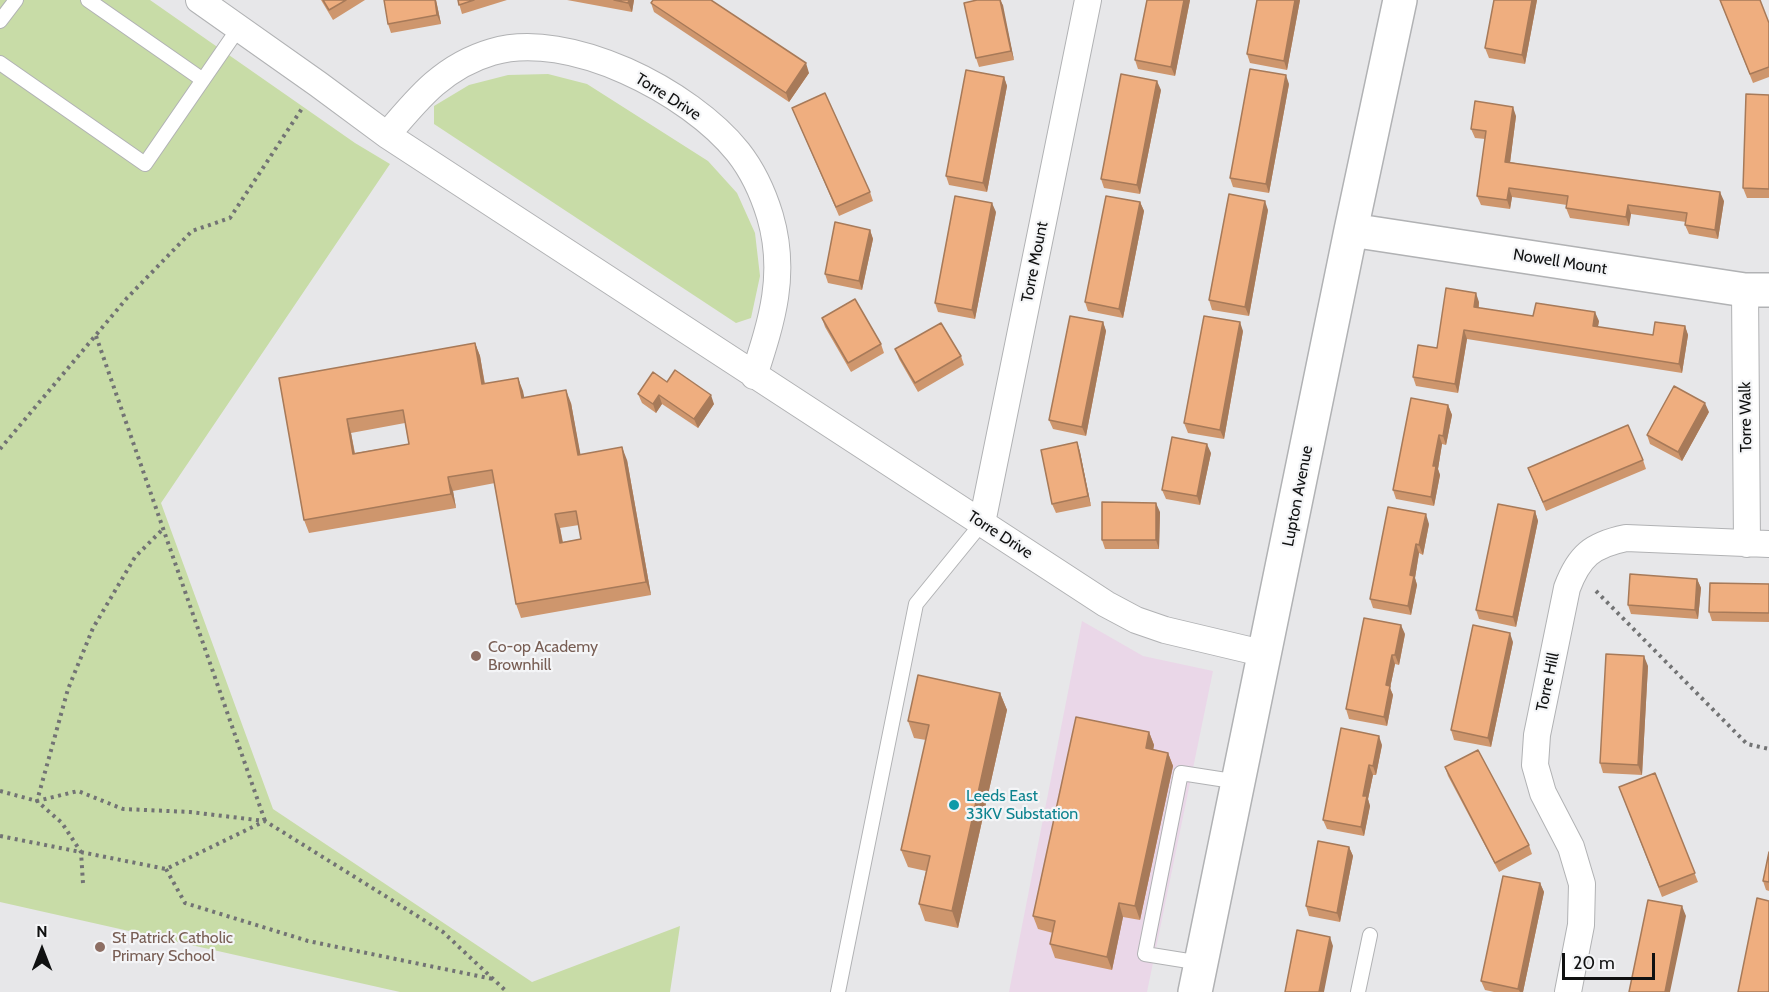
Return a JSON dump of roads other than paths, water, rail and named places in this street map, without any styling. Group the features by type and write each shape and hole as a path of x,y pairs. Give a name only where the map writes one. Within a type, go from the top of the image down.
{"street":[{"name":"Torre Drive","path":"199,0 387,135 1106,604 1136,620 1165,630 1266,654"},
{"name":"Torre Mount","path":"982,523 1088,0"},
{"name":"Lupton Avenue","path":"1198,977 1400,0"},
{"name":"Torre Drive","path":"387,135 421,94 454,67 493,51 534,46 575,53 603,61 653,84 698,114 737,151 764,196 771,218 778,262 776,299 754,375"},
{"name":"Nowell Mount","path":"1351,230 1757,290"},
{"name":"Torre Walk","path":"1757,290 1758,544"},
{"name":"Torre Hill","path":"1568,992 1581,925 1582,884 1571,847 1543,793 1535,765 1537,735 1567,588 1574,569 1588,553 1606,542 1626,537 1758,544"}],"lane":[{"path":"0,21 16,0"},
{"path":"88,0 203,80"},
{"path":"0,63 145,164 238,29"},
{"path":"838,992 916,604 982,523"},
{"path":"1198,977 1145,954 1181,772 1239,782"},
{"path":"1359,992 1370,935"}],"place":[{"name":"Co-op Academy Brownhill","path":"476,656"},
{"name":"Leeds East 33KV Substation","path":"954,805"},
{"name":"St Patrick Catholic Primary School","path":"100,947"}]}
